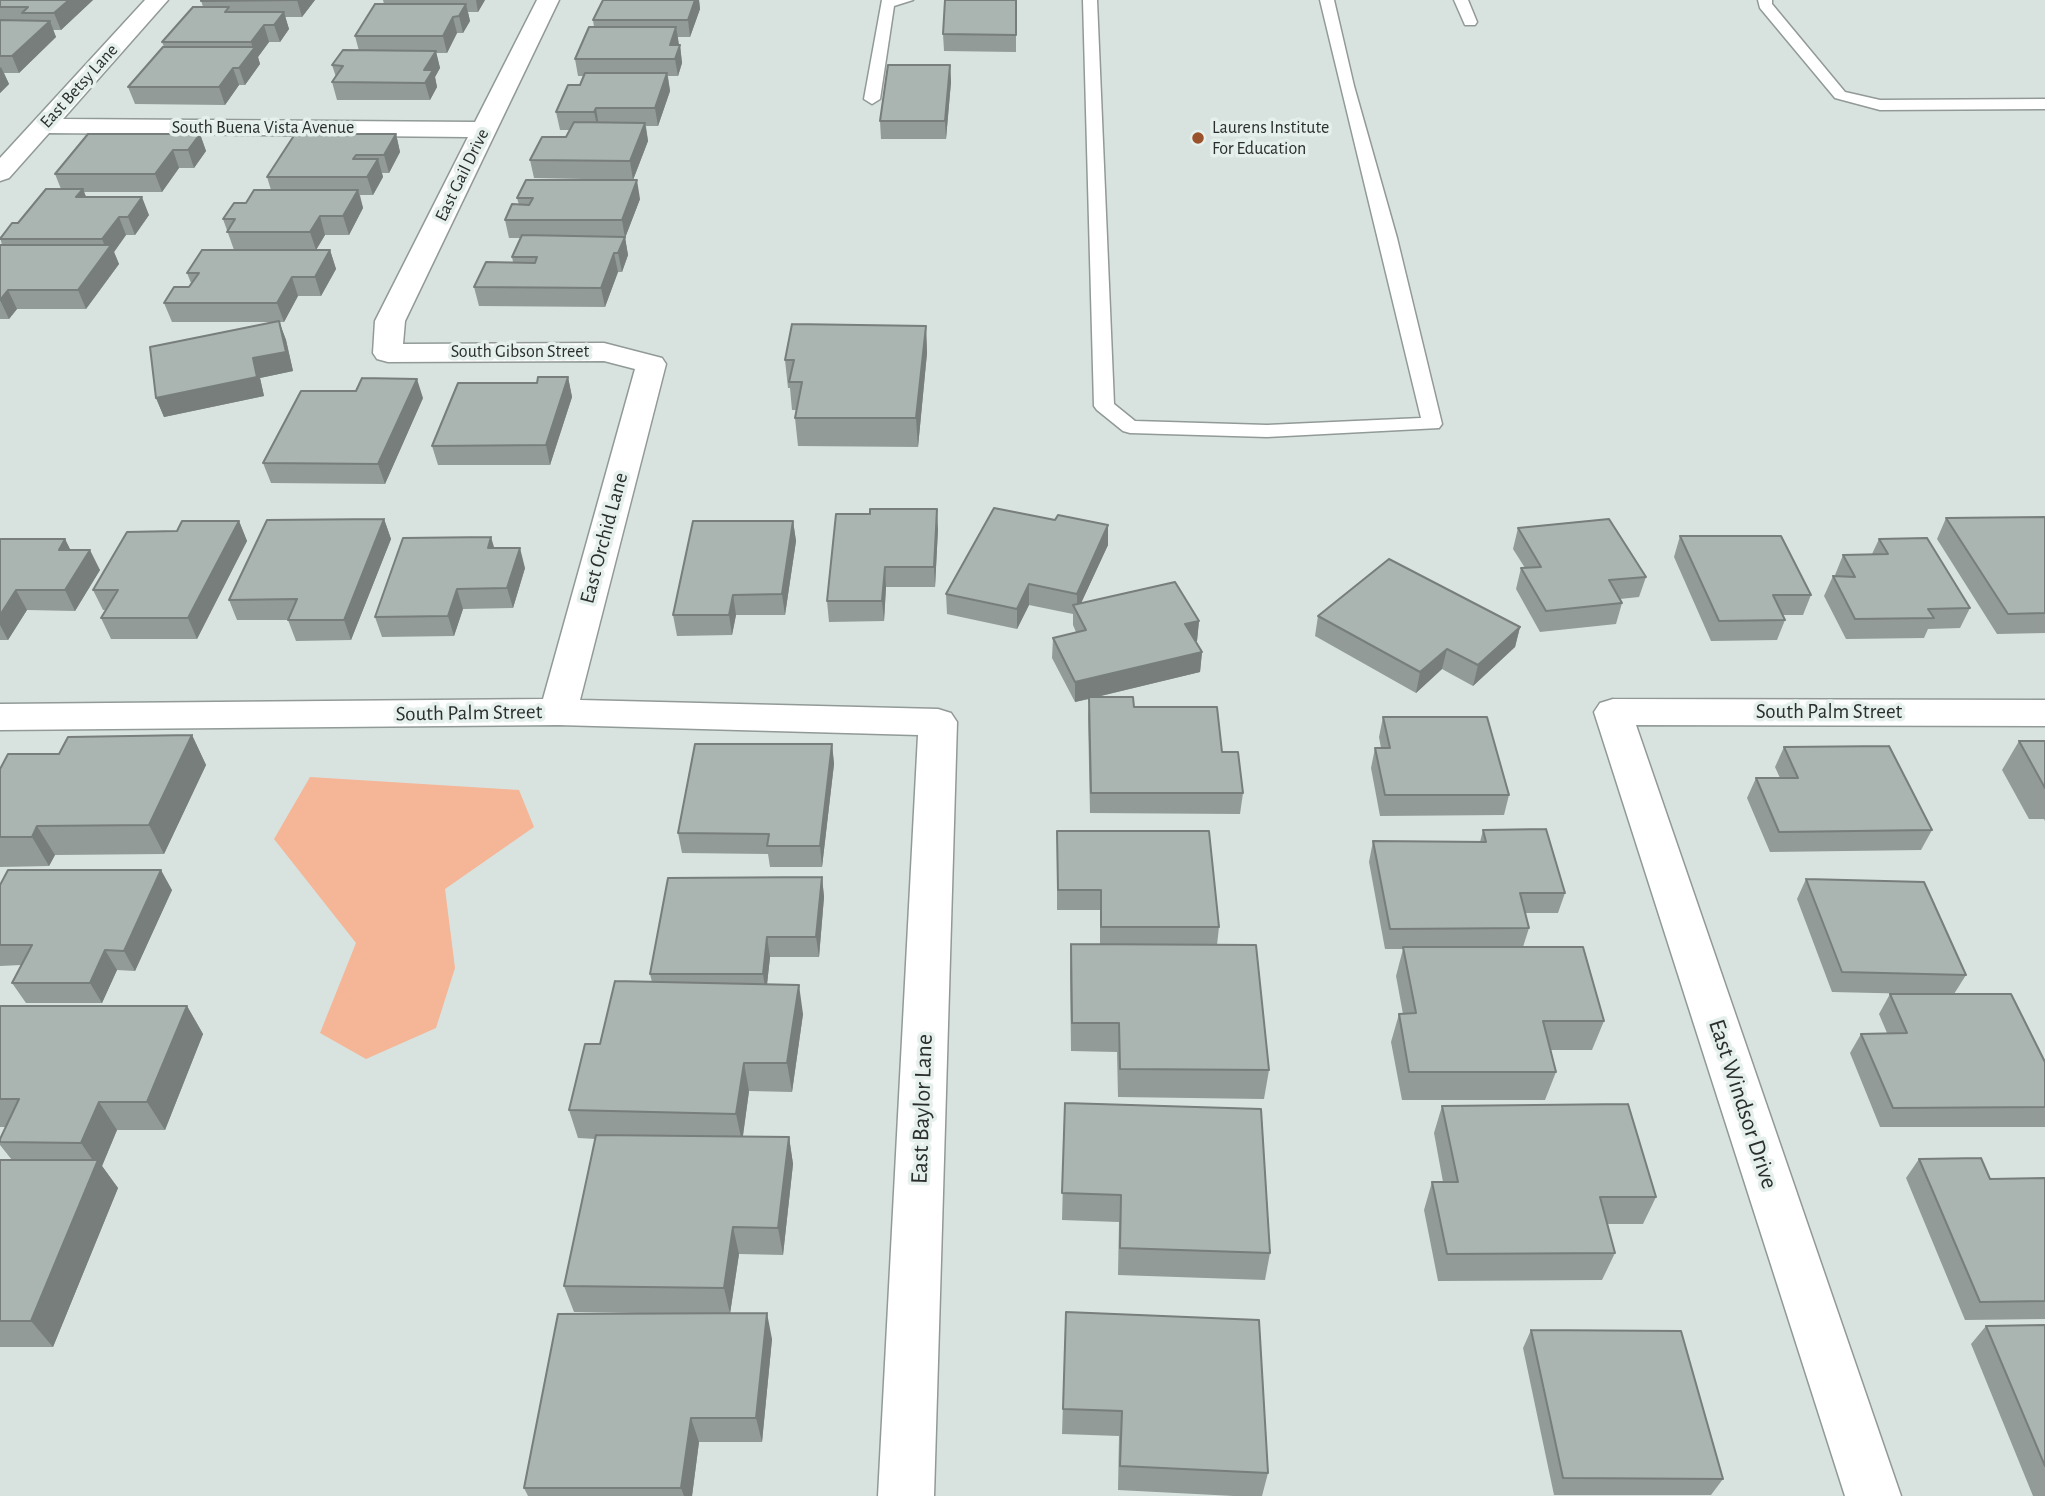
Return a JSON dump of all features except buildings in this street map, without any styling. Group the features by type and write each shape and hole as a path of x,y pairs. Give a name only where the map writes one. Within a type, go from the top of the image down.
{"street":[{"name":"East Betsy Lane","path":"0,173 157,0"},
{"name":"East Gail Drive","path":"388,353 390,321 548,0"},
{"name":"South Buena Vista Avenue","path":"42,126 484,130"},
{"name":"South Gibson Street","path":"388,353 604,352 651,364"},
{"name":"East Orchid Lane","path":"558,712 651,364"},
{"name":"South Palm Street","path":"0,717 558,712 939,722"},
{"name":"South Palm Street","path":"1613,712 2045,713"},
{"name":"East Windsor Drive","path":"1613,712 1873,1496"},
{"name":"East Baylor Lane","path":"906,1496 939,722"}],"lane":[{"path":"872,99 887,3 905,0"},
{"path":"1090,0 1104,406 1130,427 1267,431 1432,424 1388,238 1346,86 1327,0"},
{"path":"1461,0 1470,22"},
{"path":"1765,0 1765,5 1772,15 1840,95 1880,105 2045,104"}],"shaded area":[{"path":"310,777 519,790 534,827 445,889 455,968 436,1028 366,1059 320,1033 356,943 274,839"}],"place":[{"name":"Laurens Institute For Education","path":"1198,138"}]}
